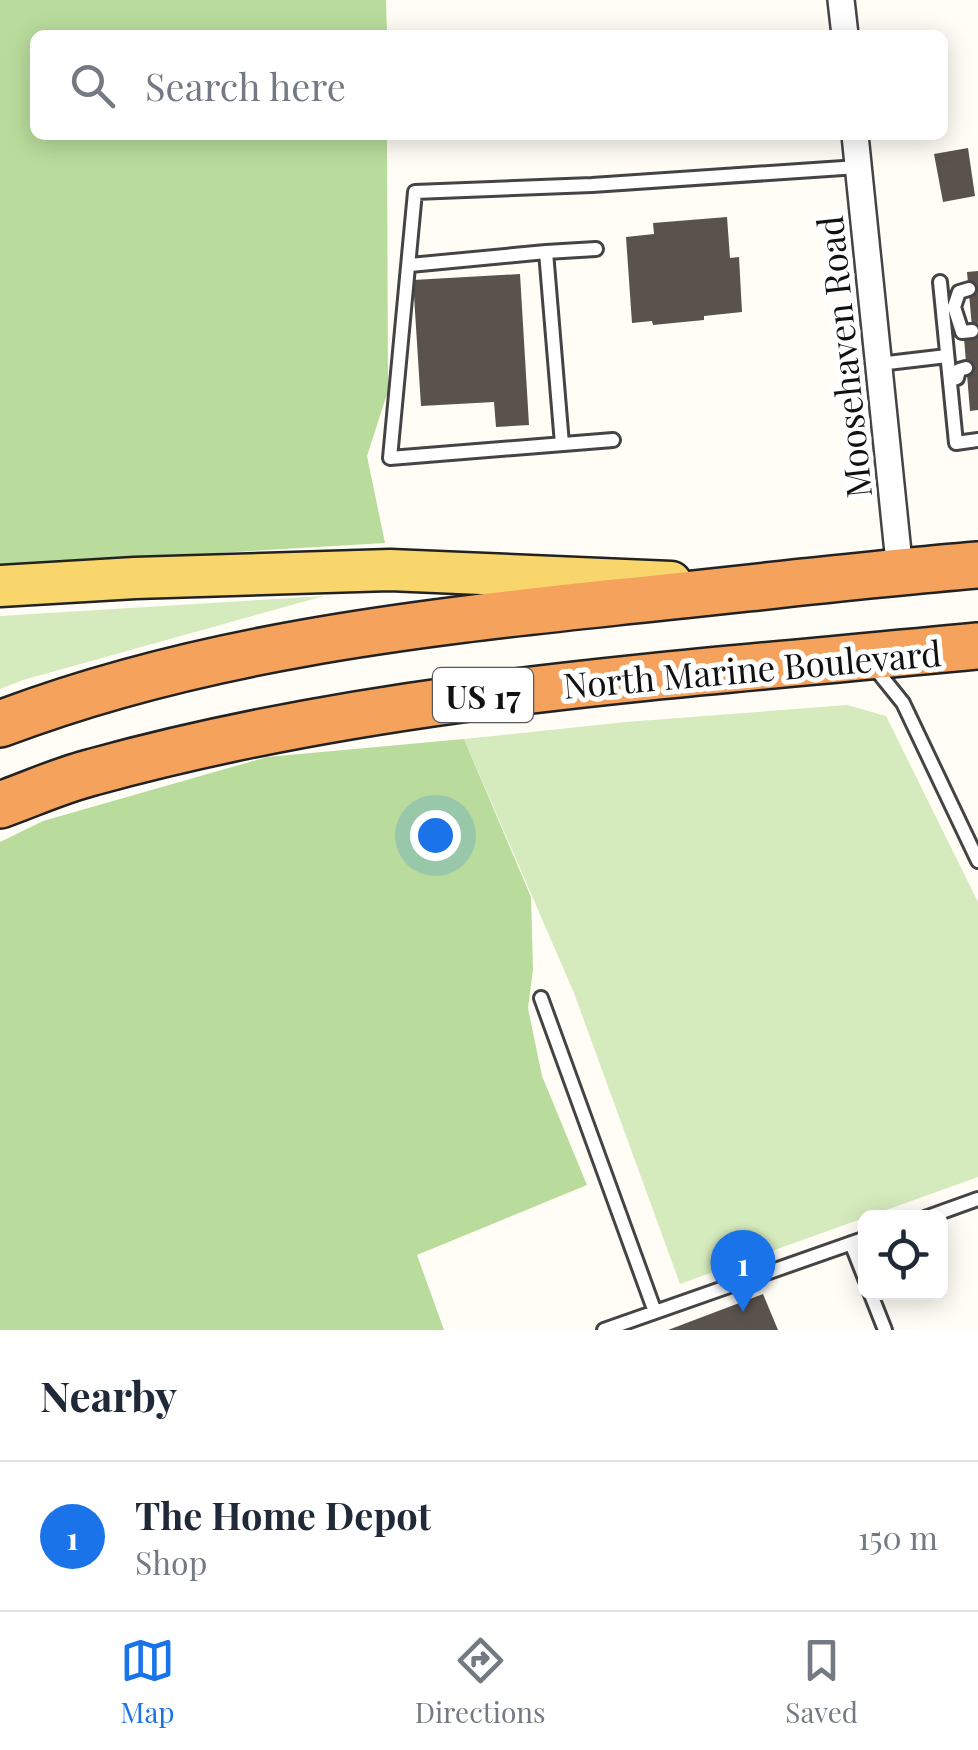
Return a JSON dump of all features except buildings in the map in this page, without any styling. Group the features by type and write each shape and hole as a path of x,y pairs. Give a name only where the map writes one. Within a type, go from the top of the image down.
{"highway":[{"name":"US 17","path":"0,724 54,703 238,654 434,621 978,565"},
{"name":"North Marine Boulevard","path":"0,806 89,772 210,742 425,702 978,646"}],"main road":[{"path":"0,586 390,570 770,586"}],"street":[{"path":"842,0 845,30"},
{"name":"Moosehaven Road","path":"855,140 900,572"}],"lane":[{"path":"613,440 390,458 414,192 592,185 858,166"},
{"path":"410,265 596,249"},
{"path":"546,252 562,444"},
{"path":"940,282 948,308 962,332 971,318 948,308"},
{"path":"968,289 959,292 948,308 947,356 960,378 956,443 978,440"},
{"path":"879,364 947,356"},
{"path":"867,657 902,703 978,861"},
{"path":"541,998 656,1312"},
{"path":"947,1210 978,1199"},
{"path":"604,1330 858,1241"},
{"path":"850,1244 858,1263"},
{"path":"873,1300 884,1330"}],"green space":[{"path":"0,0 386,0 387,30 30,30 30,140 387,140 388,391 367,456 385,543 0,566"},
{"path":"324,596 23,680 0,689 0,616"},
{"path":"847,705 886,716 978,902 978,1177 886,1210 858,1210 858,1220 680,1284 574,993 464,739"},
{"path":"464,739 531,897 533,970 528,1008 542,1076 587,1185 417,1255 444,1330 0,1330 0,842 43,821 267,757"}],"place":[{"name":"The Home Depot","path":"743,1312"}]}
